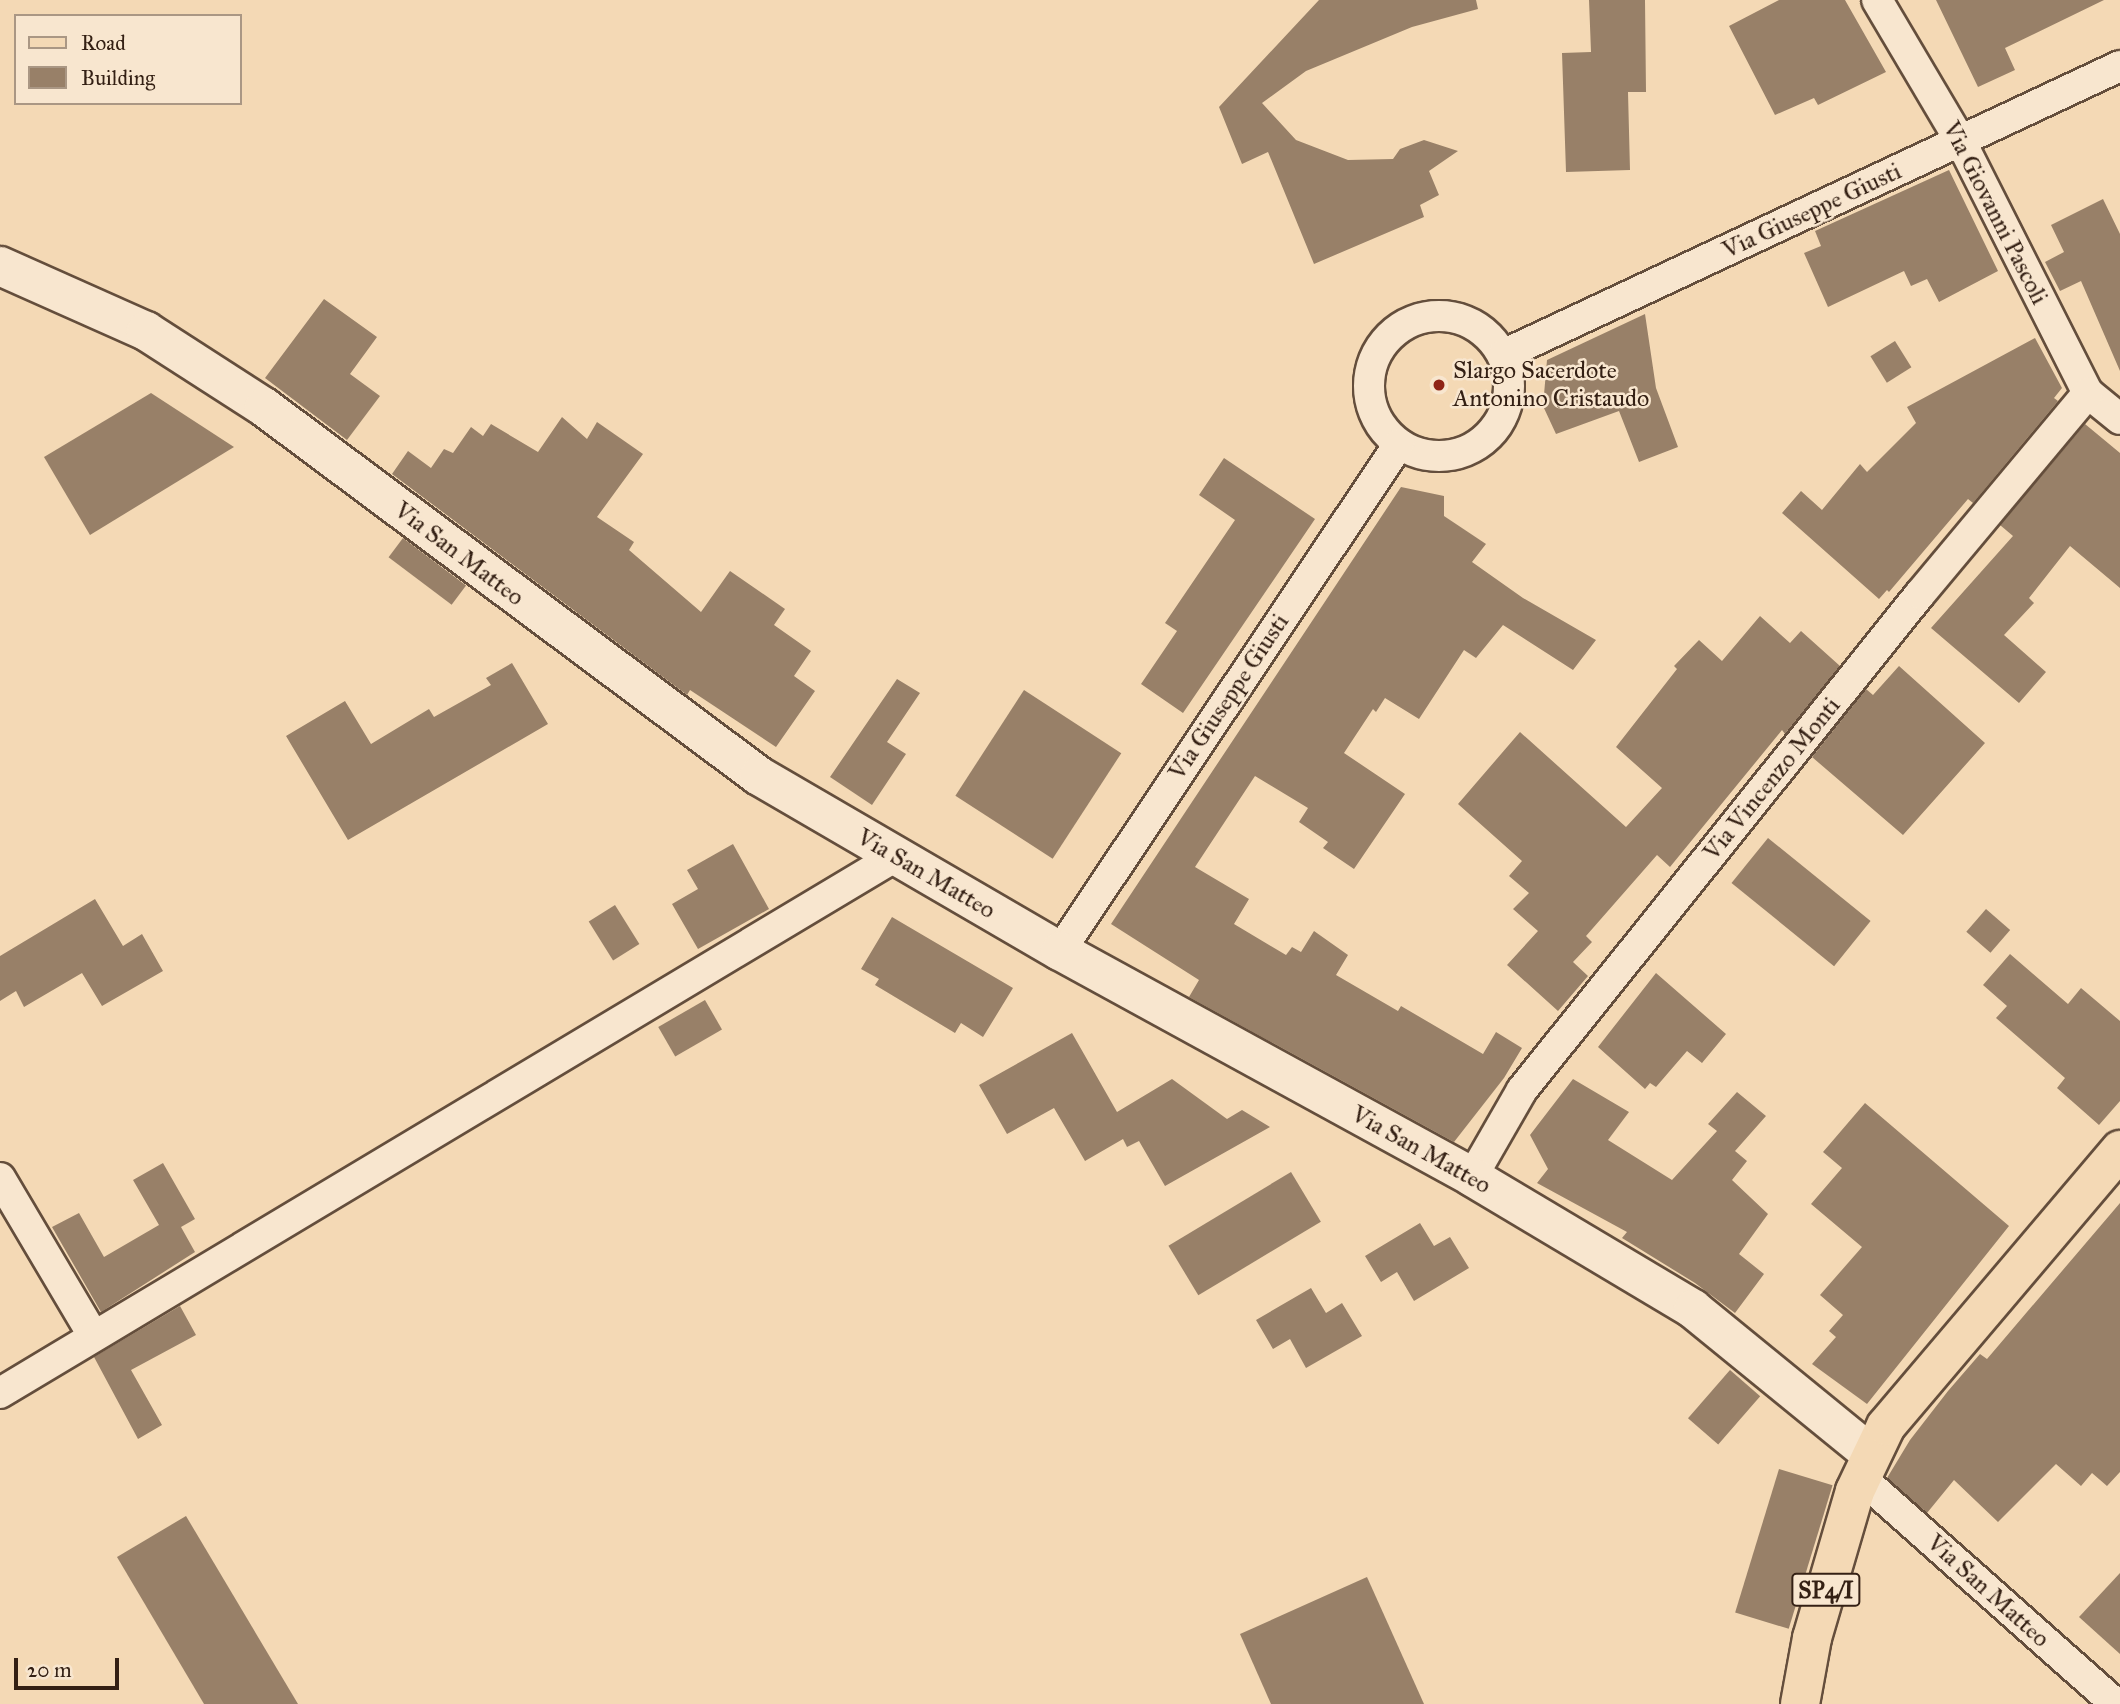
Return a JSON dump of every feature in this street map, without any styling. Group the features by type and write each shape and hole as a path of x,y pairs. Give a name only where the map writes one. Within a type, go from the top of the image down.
{"main road":[{"path":"1866,1465 1886,1426 2120,1150"},
{"name":"SP4/I","path":"1800,1704 1812,1638 1866,1465"}],"street":[{"name":"Via Giovanni Pascoli","path":"1877,0 1961,142 2088,393 2120,419"},
{"name":"Via Giuseppe Giusti","path":"1503,355 2120,66"},
{"name":"Via San Matteo","path":"0,266 146,331 264,407 759,776 894,857 1060,951 1472,1177 1693,1310 1866,1465 2116,1704"},
{"path":"1445,316 1480,328 1503,355 1509,373 1508,400 1498,426 1486,439 1470,449 1443,455 1417,452 1399,444 1376,417 1370,389 1373,363 1381,346 1408,322 1445,316"},
{"name":"Via Vincenzo Monti","path":"1472,1177 1522,1090 1920,594 2088,393"},
{"name":"Via Giuseppe Giusti","path":"1060,951 1399,444"},
{"path":"0,1393 894,857"},
{"path":"0,1178 93,1335"}],"building":[{"path":"1319,0 1476,0 1478,9 1412,27 1306,71 1262,103 1296,140 1348,160 1393,159 1400,149 1424,140 1458,151 1429,171 1439,195 1420,205 1424,217 1314,264 1268,152 1242,164 1219,107"},
{"path":"1589,0 1645,0 1646,92 1628,92 1630,170 1566,172 1562,53 1591,52"},
{"path":"1779,0 1845,0 1886,72 1818,105 1814,98 1775,115 1729,26"},
{"path":"1936,0 2104,0 2005,48 2015,70 1978,87"},
{"path":"1949,170 1998,271 1939,302 1927,279 1911,286 1904,271 1828,307 1804,253 1821,246 1815,231"},
{"path":"2103,199 2120,234 2120,371 2081,281 2060,291 2045,262 2064,252 2051,225"},
{"path":"324,299 377,337 350,374 380,396 347,440 265,378"},
{"path":"1645,314 1656,388 1678,447 1639,462 1619,411 1556,434 1543,406 1547,360"},
{"path":"2035,338 2062,388 2054,398 2058,401 1973,503 1968,499 1889,592 1887,590 1879,599 1782,513 1801,491 1822,510 1860,464 1867,472 1916,423 1907,407"},
{"path":"1895,341 1911,367 1887,383 1870,356"},
{"path":"151,393 234,447 90,535 44,457"},
{"path":"562,417 587,439 597,422 643,454 597,517 634,542 629,550 701,612 730,571 785,609 774,625 811,651 794,676 815,691 776,747 690,690 687,695 392,474 408,451 431,468 444,449 453,453 471,427 483,436 491,424 538,452"},
{"path":"2085,424 2120,453 2120,588 2070,546 2029,598 2034,603 2004,635 2046,672 2019,703 1931,628 2013,536 2000,525"},
{"path":"1224,458 1315,519 1183,713 1141,684 1177,631 1165,623 1235,520 1199,495"},
{"path":"1401,487 1444,496 1444,516 1486,544 1472,562 1523,598 1596,640 1573,670 1503,625 1476,658 1464,650 1419,719 1385,698 1376,712 1373,709 1344,753 1405,794 1354,869 1323,848 1328,842 1299,822 1308,808 1255,776 1195,867 1249,899 1234,924 1286,955 1292,947 1301,952 1314,931 1348,955 1336,975 1398,1011 1401,1006 1483,1054 1496,1032 1522,1048 1504,1078 1454,1142 1189,997 1199,980 1111,924"},
{"path":"403,538 466,586 452,605 389,557"},
{"path":"1760,616 1790,643 1801,631 1840,666 1785,734 1782,730 1670,867 1657,855 1586,936 1592,942 1573,962 1588,976 1558,1011 1507,965 1538,931 1513,909 1529,893 1509,876 1522,861 1458,804 1520,732 1626,827 1662,788 1616,747 1677,669 1674,666 1699,640 1722,661"},
{"path":"512,663 548,724 348,840 286,736 345,701 371,744 429,709 434,717 491,685 486,678"},
{"path":"1899,666 1985,743 1903,835 1812,757 1866,689 1873,695"},
{"path":"897,679 920,693 887,742 906,754 872,805 830,777"},
{"path":"1024,690 1121,753 1053,859 955,796"},
{"path":"1768,838 1871,921 1834,966 1731,883"},
{"path":"733,844 769,909 698,949 672,904 698,889 687,870"},
{"path":"95,899 123,946 142,934 163,971 102,1006 82,973 24,1007 16,991 0,1001 0,956"},
{"path":"615,905 639,944 613,960 589,921"},
{"path":"1986,909 2010,930 1990,953 1966,932"},
{"path":"892,917 1013,988 983,1037 961,1023 955,1033 875,985 879,979 861,969"},
{"path":"2010,954 2068,1004 2081,988 2120,1021 2120,1101 2099,1125 2057,1088 2065,1078 1996,1018 2007,1006 1983,985"},
{"path":"1656,973 1726,1034 1702,1063 1687,1051 1656,1087 1650,1083 1645,1089 1598,1047"},
{"path":"705,1000 722,1029 675,1056 658,1027"},
{"path":"1072,1033 1117,1112 1172,1079 1227,1119 1242,1110 1270,1127 1165,1186 1139,1141 1127,1147 1123,1139 1085,1161 1054,1108 1007,1134 979,1085"},
{"path":"1573,1079 1629,1112 1608,1140 1672,1180 1717,1131 1708,1124 1737,1092 1766,1116 1735,1151 1747,1161 1732,1180 1768,1214 1739,1254 1764,1274 1735,1313 1695,1283 1622,1238 1627,1232 1537,1183 1548,1169 1530,1135"},
{"path":"1865,1103 2009,1226 1867,1404 1812,1364 1836,1337 1829,1331 1843,1315 1820,1295 1862,1247 1811,1204 1842,1168 1823,1152"},
{"path":"163,1163 195,1219 181,1227 195,1252 101,1312 52,1227 79,1213 104,1257 159,1225 133,1180"},
{"path":"1291,1172 1321,1222 1198,1295 1168,1246"},
{"path":"2120,1203 2120,1472 2107,1486 2092,1473 2081,1486 2056,1464 1998,1522 1954,1480 1927,1513 1887,1478 1910,1440 1980,1354 1987,1359"},
{"path":"1420,1223 1434,1246 1450,1237 1469,1268 1414,1301 1397,1272 1381,1282 1365,1256"},
{"path":"1311,1288 1326,1313 1342,1303 1362,1336 1306,1368 1290,1339 1273,1349 1256,1320"},
{"path":"180,1306 196,1335 131,1370 162,1425 138,1439 94,1357"},
{"path":"1730,1370 1760,1396 1718,1445 1688,1418"},
{"path":"1779,1469 1833,1485 1789,1629 1735,1612"},
{"path":"186,1516 298,1704 204,1704 117,1557"},
{"path":"2120,1573 2120,1654 2079,1617"},
{"path":"1367,1577 1424,1704 1271,1704 1240,1634"}],"place":[{"name":"Slargo Sacerdote Antonino Cristaudo","path":"1439,385"}]}
